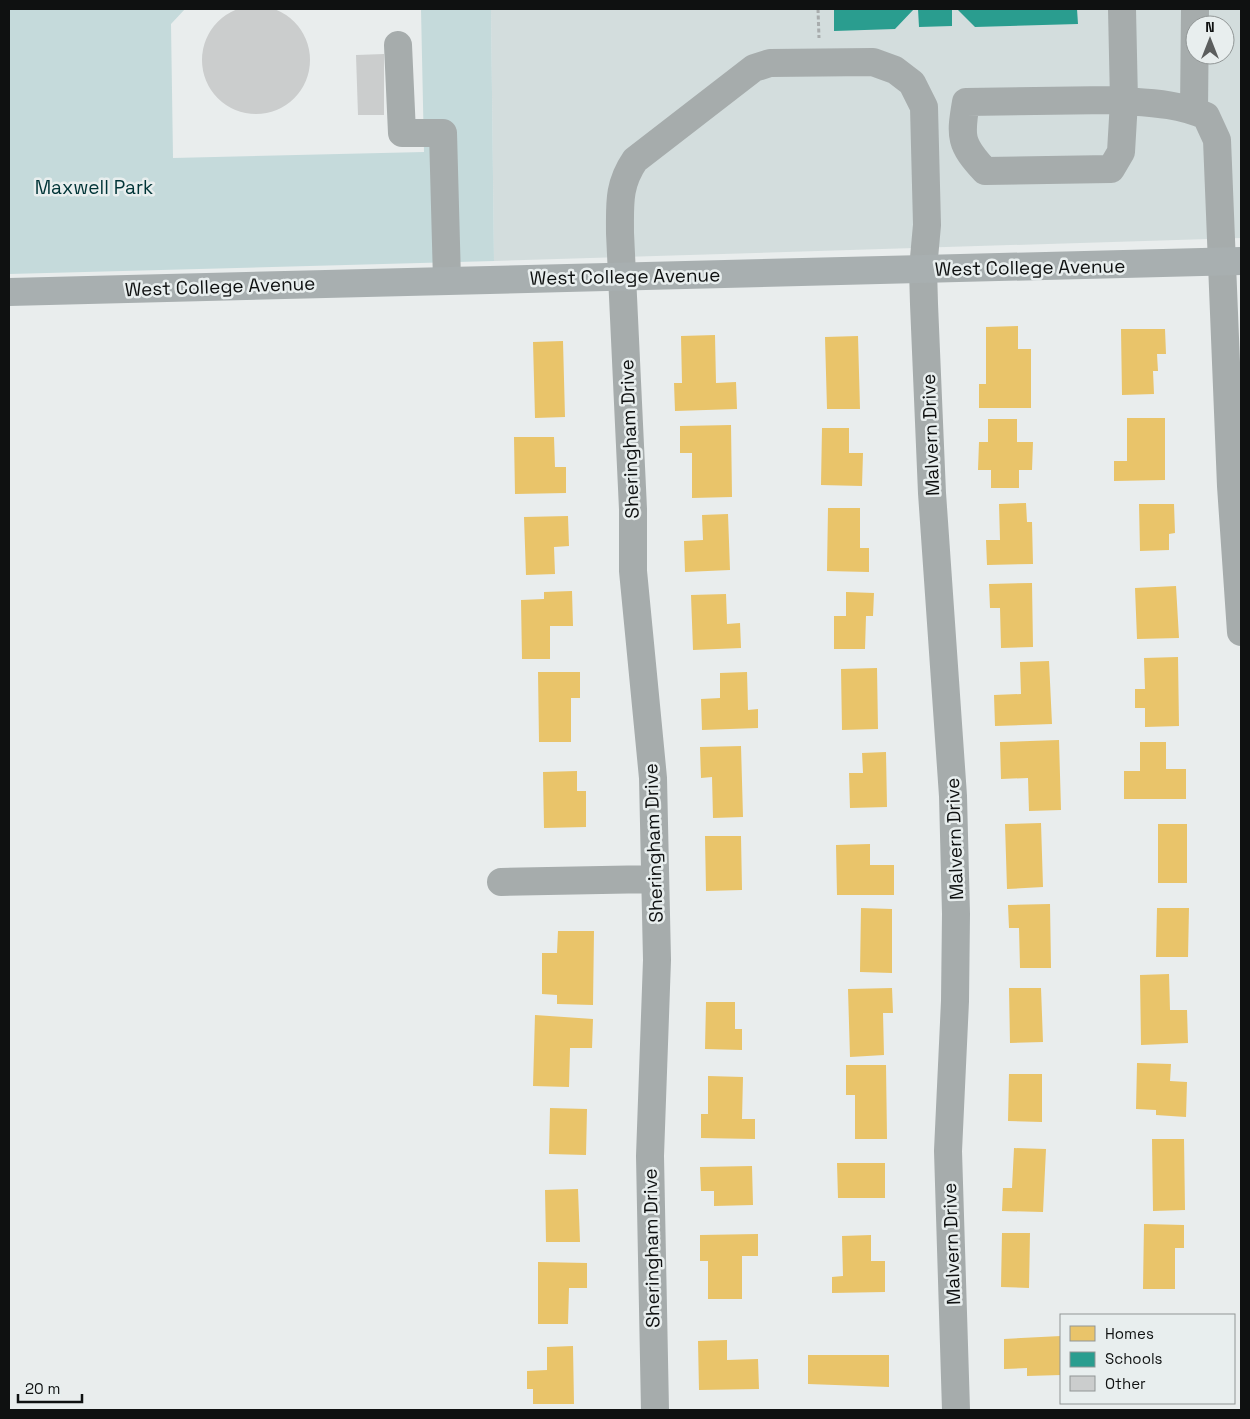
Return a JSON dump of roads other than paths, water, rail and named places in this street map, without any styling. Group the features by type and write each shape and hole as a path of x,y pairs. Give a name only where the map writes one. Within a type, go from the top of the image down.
{"main road":[{"name":"West College Avenue","path":"9,292 1232,262"}],"street":[{"path":"1122,9 1124,101 1121,152 1111,169 985,171 967,152 962,128 966,102 1124,101 1177,105 1206,116 1217,140 1232,262 1231,486 1241,632"},
{"path":"1194,9 1194,110"},
{"path":"398,45 402,133 443,133 447,280"},
{"name":"Malvern Drive","path":"819,63 873,62 895,70 912,83 924,107 927,226 923,269 932,503 953,796 956,914 955,1001 948,1151 956,1410"},
{"name":"Sheringham Drive","path":"655,1410 650,1156 657,960 653,778 633,571 633,509 622,276 621,188 626,173 635,160 754,68 770,63 819,63"},
{"path":"501,882 655,879"}],"park label":[{"name":"Maxwell Park","path":"94,187"}]}
